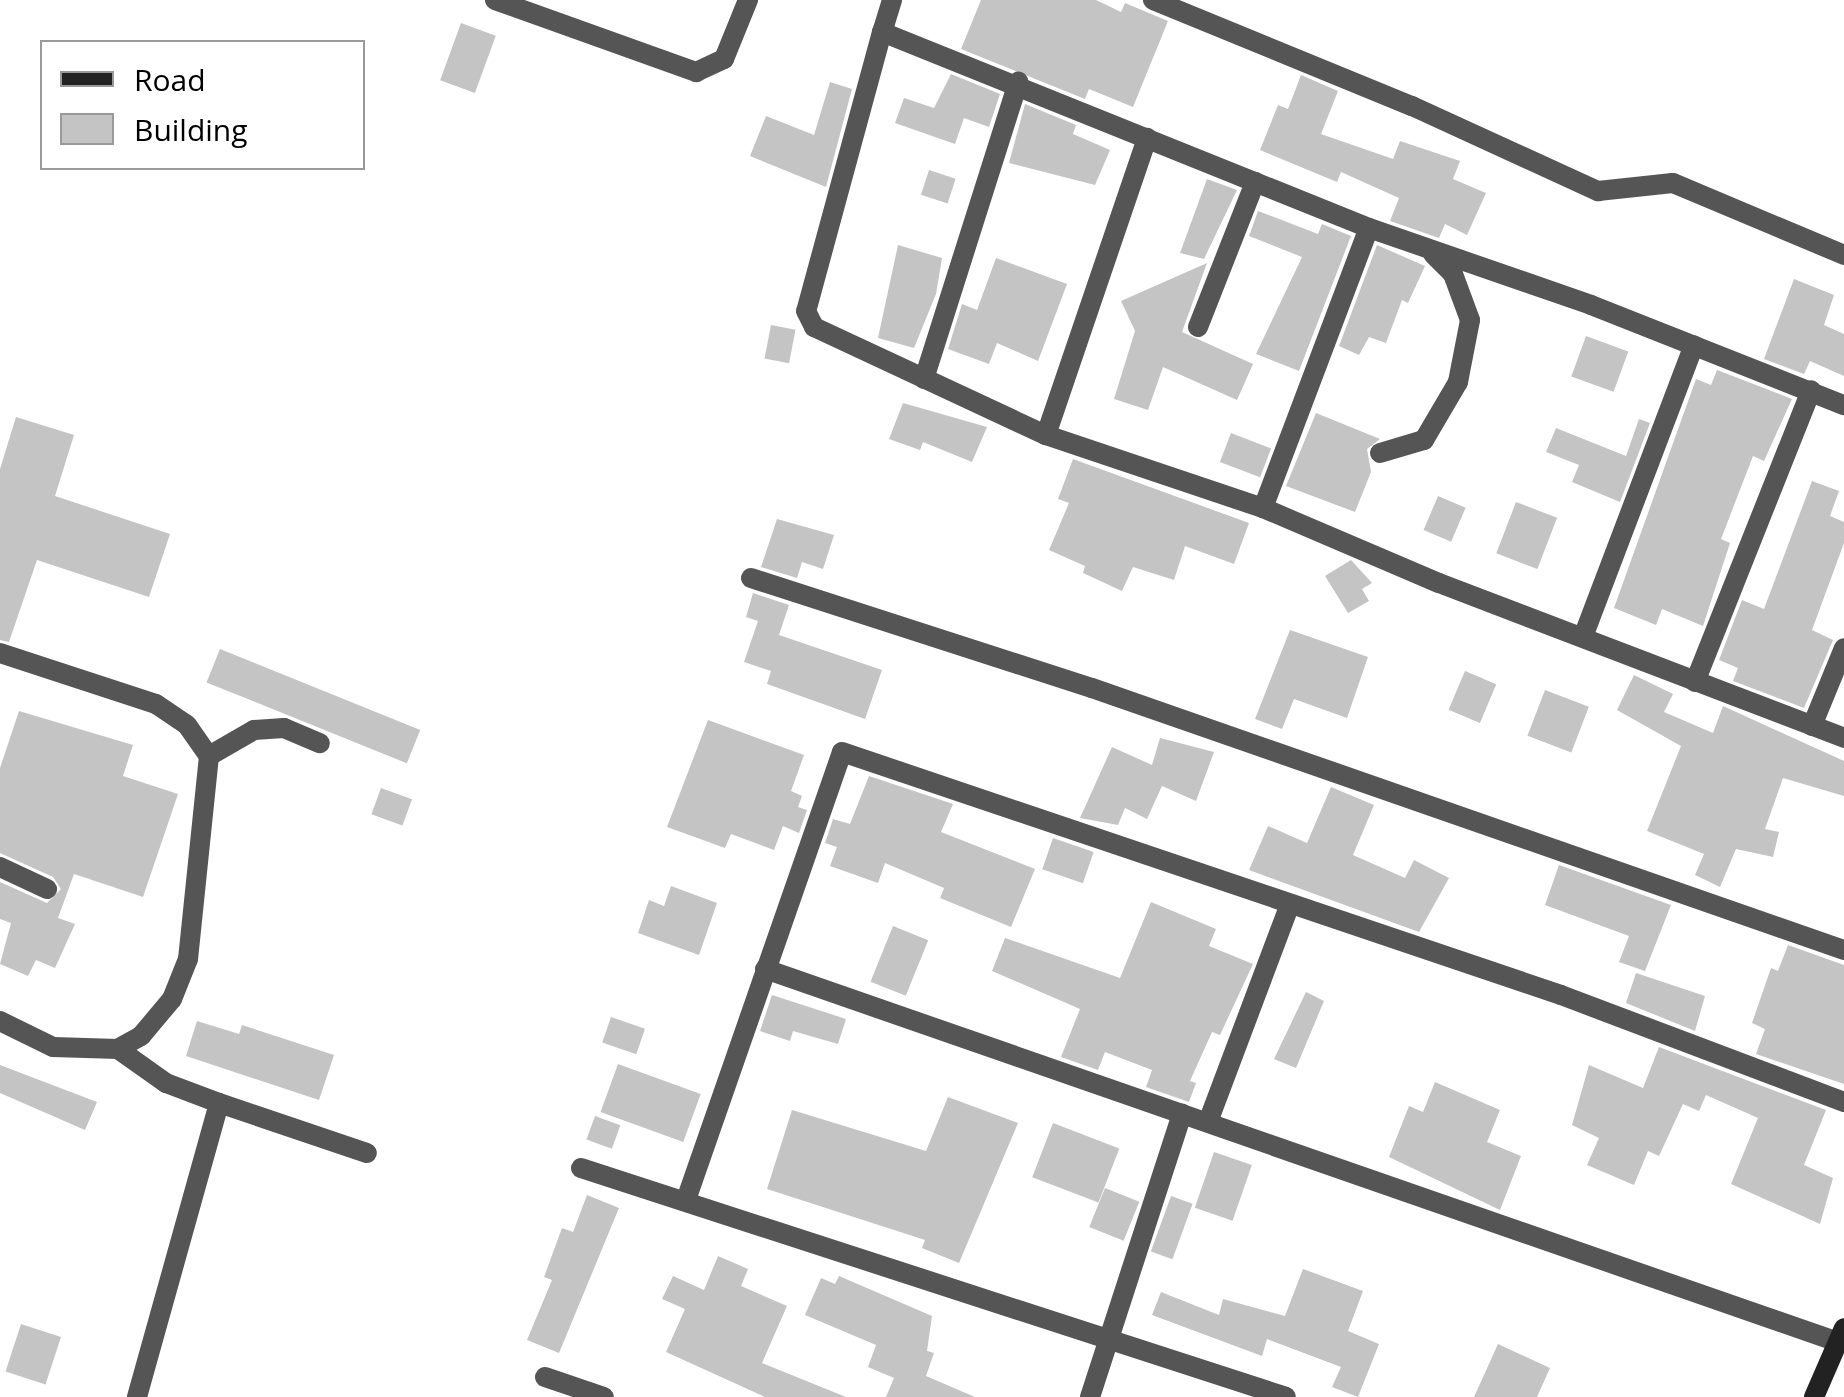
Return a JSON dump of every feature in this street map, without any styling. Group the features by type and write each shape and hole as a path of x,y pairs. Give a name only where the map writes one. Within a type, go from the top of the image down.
{"main road":[{"path":"1814,1397 1841,1335"}],"street":[{"path":"495,0 696,72 724,59 748,0"},
{"path":"892,0 807,319 1046,435 1263,508 1844,738"},
{"path":"1153,0 1412,106 1598,191 1673,183 1844,255"},
{"path":"882,32 1018,82 1369,228 1694,345 1844,404"},
{"path":"924,379 1018,82"},
{"path":"1046,435 1147,138"},
{"path":"1198,327 1255,182"},
{"path":"1263,508 1369,228"},
{"path":"1380,453 1424,440 1458,382 1470,320 1453,274 1428,248"},
{"path":"1583,637 1694,345"},
{"path":"1695,682 1812,390"},
{"path":"751,578 1092,688 1844,950"},
{"path":"1812,726 1844,648"},
{"path":"0,653 156,704 187,725 209,756 188,959 172,999 141,1036 118,1049 53,1047 0,1021"},
{"path":"209,756 254,730 284,728 320,743"},
{"path":"686,1200 842,752 1561,994 1844,1102"},
{"path":"0,867 47,889"},
{"path":"1208,1122 1290,904"},
{"path":"765,969 1841,1335"},
{"path":"118,1049 166,1082 367,1153"},
{"path":"137,1397 218,1103"},
{"path":"1090,1397 1182,1114"},
{"path":"581,1168 1109,1336 1286,1397"},
{"path":"545,1377 604,1397"}],"building":[{"path":"981,0 1096,0 1121,12 1125,3 1168,21 1133,107 1089,89 1085,99 961,49"},
{"path":"461,23 496,36 475,93 440,80"},
{"path":"951,74 1000,94 989,127 964,118 955,144 895,123 904,98 934,108"},
{"path":"1301,75 1338,91 1321,134 1393,159 1400,141 1460,161 1453,179 1486,193 1467,235 1445,224 1439,238 1390,221 1399,198 1341,172 1337,182 1260,150 1278,105 1288,109"},
{"path":"830,82 852,89 826,187 750,156 766,116 814,135"},
{"path":"1025,104 1076,125 1073,134 1110,150 1095,185 1009,163"},
{"path":"929,170 956,179 948,203 921,195"},
{"path":"1207,179 1237,190 1204,259 1180,253"},
{"path":"1258,211 1318,234 1322,224 1351,236 1299,371 1256,354 1302,257 1249,236"},
{"path":"898,245 942,258 936,294 914,348 878,338"},
{"path":"1377,245 1425,266 1408,303 1402,300 1386,343 1369,337 1359,355 1339,346"},
{"path":"996,258 1067,284 1038,361 997,343 989,364 948,349 962,304 977,310"},
{"path":"1207,263 1182,332 1253,364 1237,400 1163,367 1148,410 1114,399 1135,331 1121,301"},
{"path":"1794,279 1834,295 1824,325 1844,334 1844,376 1810,361 1804,374 1764,359"},
{"path":"771,325 796,330 789,363 765,358"},
{"path":"1586,336 1628,351 1614,392 1571,376"},
{"path":"1717,370 1792,399 1764,461 1753,456 1721,539 1730,543 1703,626 1662,609 1656,625 1614,608 1696,379 1711,385"},
{"path":"903,403 987,427 972,462 923,442 920,450 889,439"},
{"path":"1316,413 1380,439 1367,449 1371,472 1355,512 1286,486"},
{"path":"16,417 74,435 55,496 170,534 149,597 37,560 9,642 0,640 0,469"},
{"path":"1639,419 1650,423 1620,502 1572,482 1579,465 1546,452 1556,428 1626,456"},
{"path":"1231,433 1271,448 1260,477 1220,462"},
{"path":"1073,459 1249,523 1234,564 1185,546 1174,580 1133,567 1122,591 1083,573 1085,566 1049,550 1069,503 1058,499"},
{"path":"1812,481 1839,491 1830,516 1844,522 1844,543 1812,630 1833,640 1804,708 1733,681 1738,668 1719,660 1742,600 1764,609"},
{"path":"1438,496 1466,508 1451,542 1424,530"},
{"path":"1516,502 1557,518 1537,569 1496,553"},
{"path":"777,519 834,535 823,569 802,562 797,578 761,567"},
{"path":"1351,560 1372,583 1362,589 1369,601 1348,613 1325,576"},
{"path":"753,593 789,605 779,635 882,670 865,719 767,684 771,671 744,662 758,621 746,617"},
{"path":"1290,630 1368,657 1347,718 1294,699 1282,729 1255,719"},
{"path":"220,649 420,730 407,763 207,682"},
{"path":"1465,671 1496,684 1480,723 1449,710"},
{"path":"1634,675 1673,694 1664,712 1713,733 1723,706 1844,761 1844,796 1783,778 1765,829 1779,832 1773,857 1736,849 1720,887 1695,875 1704,854 1647,831 1681,746 1617,710"},
{"path":"1545,690 1589,707 1571,753 1527,736"},
{"path":"19,711 133,745 123,776 178,794 143,897 74,874 58,918 75,924 55,968 36,960 28,976 0,964 11,923 0,919 0,882 47,903 61,889 53,877 0,853 0,768"},
{"path":"708,720 804,755 791,791 802,796 798,807 807,810 799,833 783,826 774,850 731,834 725,848 667,827"},
{"path":"1160,738 1214,752 1196,801 1162,786 1147,819 1125,808 1118,825 1080,818 1112,747 1152,765"},
{"path":"869,776 953,804 941,832 1035,869 1011,927 940,898 944,888 885,863 878,883 830,866 837,847 825,843 833,819 850,824"},
{"path":"1331,787 1374,805 1353,855 1405,878 1414,860 1449,878 1419,932 1249,870 1268,826 1307,843"},
{"path":"381,788 412,799 402,826 371,814"},
{"path":"1053,838 1094,852 1083,883 1042,869"},
{"path":"1559,865 1671,905 1645,971 1619,962 1629,936 1545,905"},
{"path":"671,886 717,903 699,955 638,933 649,900 664,906"},
{"path":"1151,902 1216,929 1209,946 1253,964 1220,1035 1212,1032 1190,1081 1196,1083 1189,1102 1146,1087 1152,1070 1105,1052 1098,1070 1061,1057 1080,1009 992,971 1005,938 1120,978"},
{"path":"893,926 928,940 906,996 871,982"},
{"path":"1788,945 1844,965 1844,1084 1756,1054 1765,1029 1752,1023 1771,968 1778,971"},
{"path":"1636,973 1705,996 1695,1031 1626,1003"},
{"path":"1306,992 1324,1001 1296,1068 1274,1059"},
{"path":"772,995 846,1019 838,1044 793,1031 790,1041 760,1031"},
{"path":"611,1017 645,1029 636,1054 602,1043"},
{"path":"197,1021 239,1034 242,1025 334,1055 319,1100 186,1056"},
{"path":"1659,1047 1826,1110 1804,1165 1833,1178 1820,1224 1731,1184 1758,1118 1706,1095 1699,1111 1683,1104 1659,1156 1648,1151 1634,1185 1587,1165 1599,1138 1572,1125 1589,1065 1643,1088"},
{"path":"618,1064 701,1094 683,1142 601,1112"},
{"path":"0,1065 97,1102 85,1130 0,1093"},
{"path":"1435,1082 1500,1110 1487,1142 1521,1156 1500,1210 1389,1157 1409,1106 1423,1112"},
{"path":"948,1097 1018,1123 959,1263 922,1248 925,1240 767,1189 792,1110 926,1151"},
{"path":"595,1116 620,1125 612,1149 586,1139"},
{"path":"1053,1123 1119,1148 1098,1203 1032,1177"},
{"path":"1214,1152 1252,1165 1233,1221 1195,1208"},
{"path":"1105,1188 1139,1202 1124,1241 1089,1227"},
{"path":"587,1195 619,1208 559,1353 527,1340 552,1280 544,1277 562,1228 573,1232"},
{"path":"1171,1196 1193,1204 1172,1259 1151,1251"},
{"path":"718,1256 748,1269 741,1286 787,1306 762,1363 846,1397 765,1397 666,1352 685,1309 662,1299 673,1276 704,1290"},
{"path":"1303,1269 1363,1291 1348,1331 1379,1344 1358,1397 1332,1387 1341,1367 1267,1339 1262,1356 1152,1315 1161,1292 1219,1315 1223,1299 1285,1316"},
{"path":"839,1276 932,1316 927,1351 934,1353 926,1376 975,1397 886,1397 894,1378 868,1367 876,1345 805,1315 821,1278 835,1284"},
{"path":"21,1324 61,1337 45,1385 6,1372"},
{"path":"1498,1344 1550,1368 1537,1397 1474,1397"}]}
